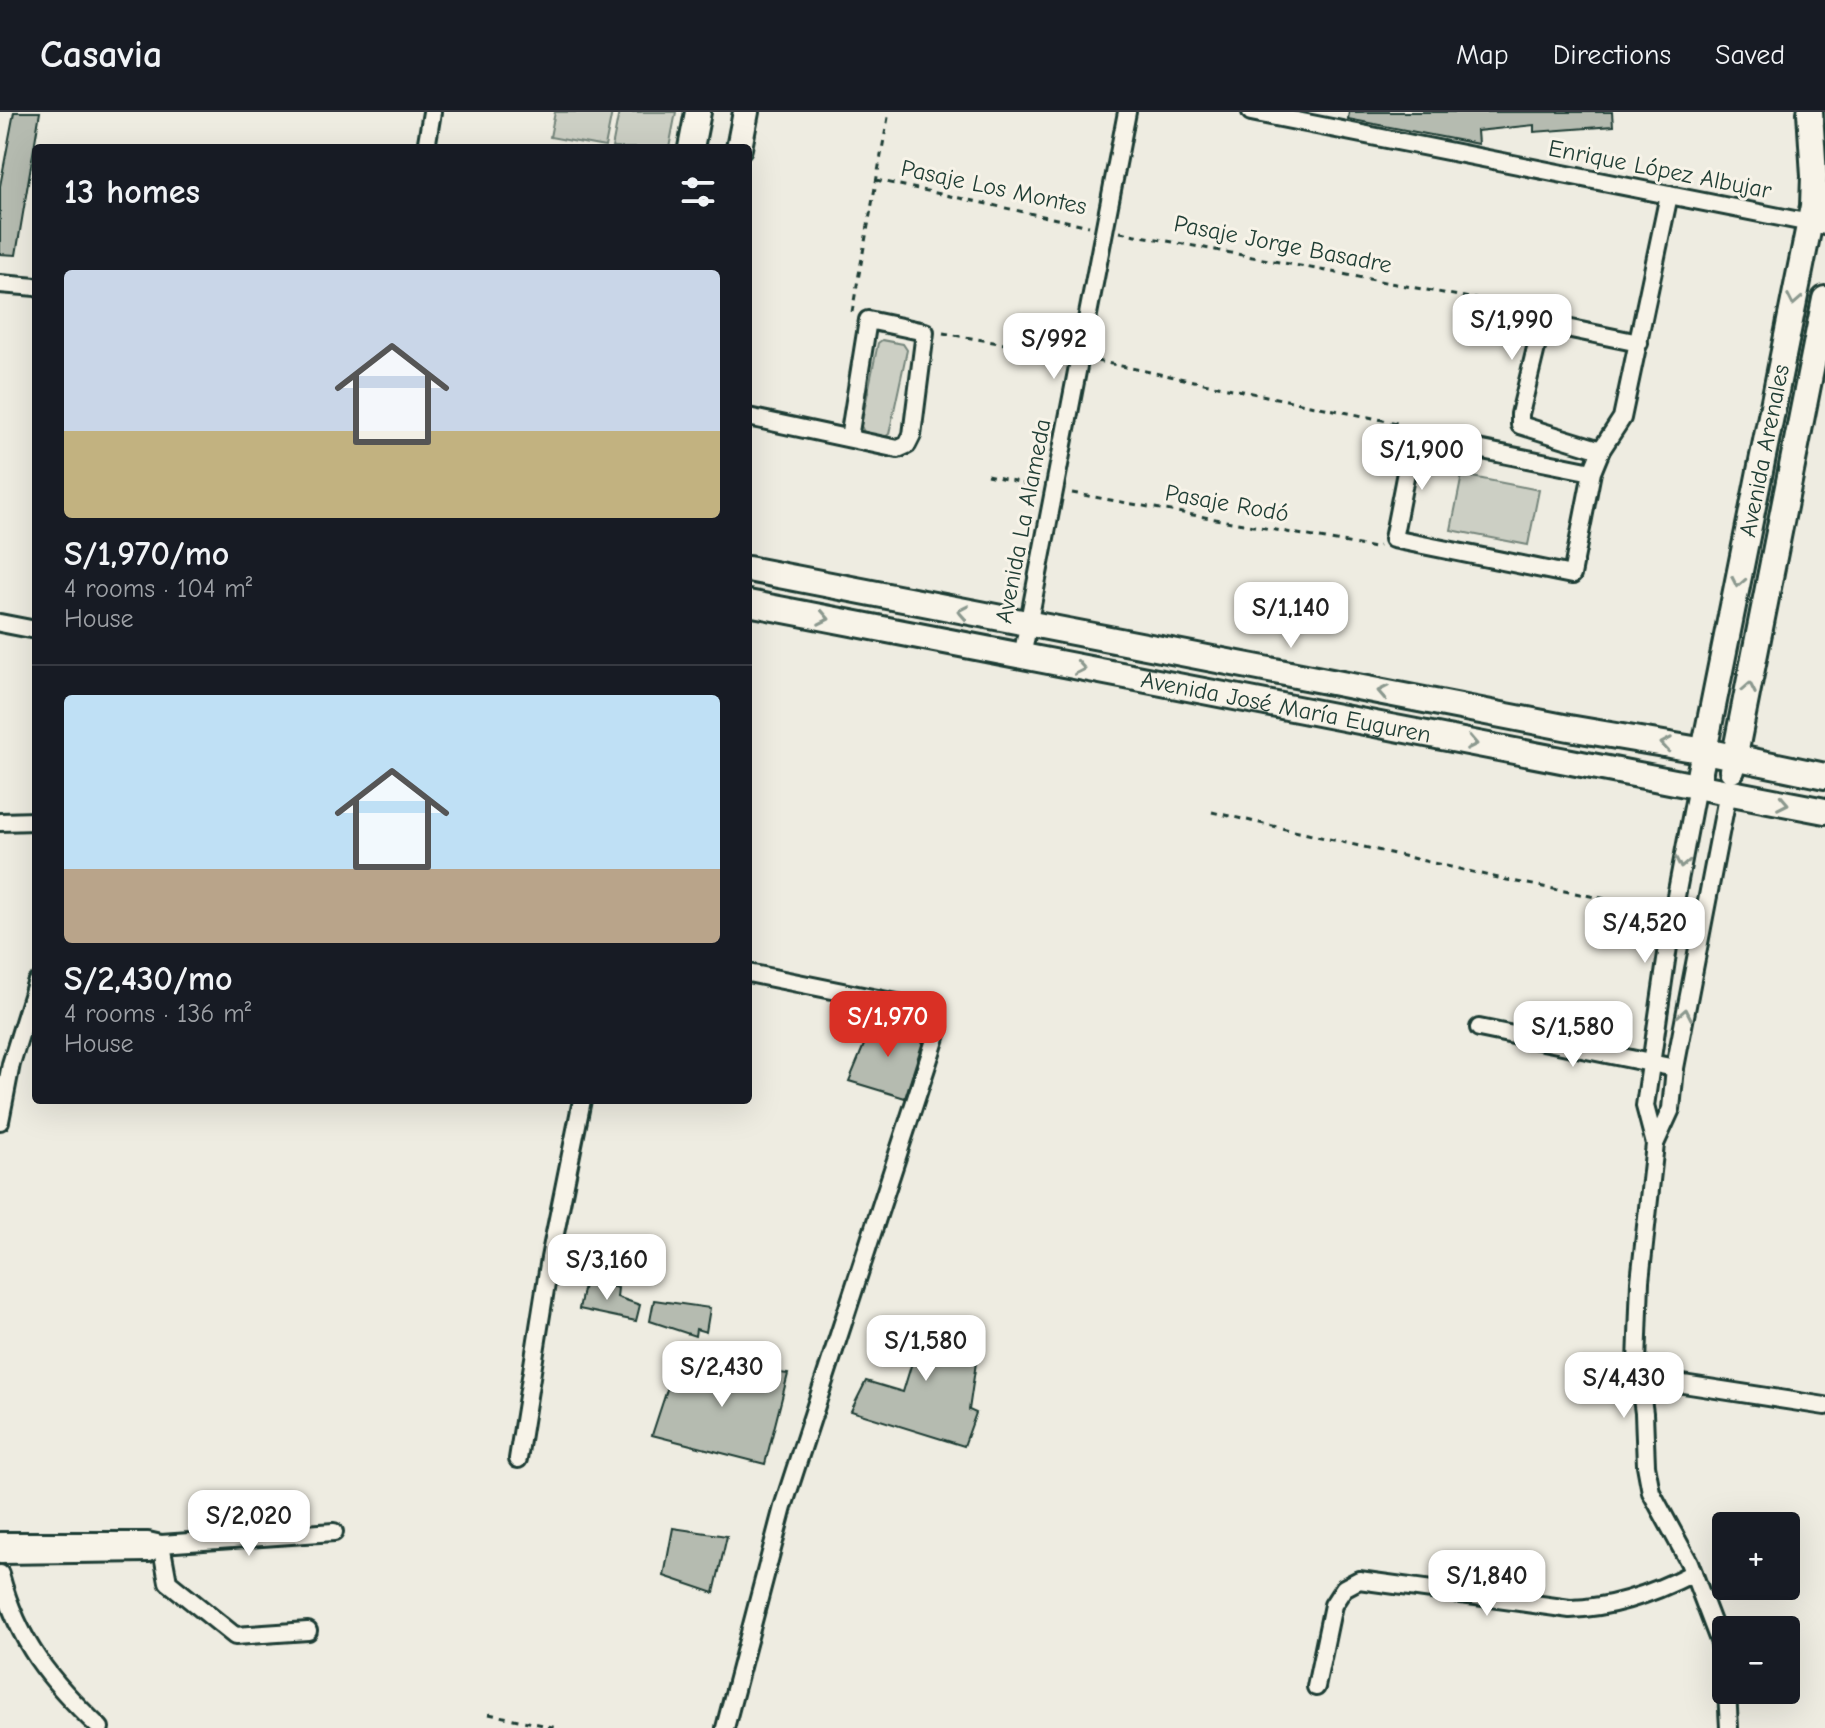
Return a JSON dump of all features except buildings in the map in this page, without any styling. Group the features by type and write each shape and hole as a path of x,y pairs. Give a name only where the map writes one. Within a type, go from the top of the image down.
{"street":[{"path":"427,144 432,112"},
{"path":"692,144 698,112"},
{"path":"740,144 746,112"},
{"name":"Avenida La Alameda","path":"1022,657 1127,112"},
{"name":"Enrique López Albujar","path":"1251,112 1817,224"},
{"name":"Avenida Arenales","path":"1697,786 1817,224 1810,112"},
{"path":"1592,472 1413,436 1393,539 1572,575 1592,472 1601,450 1622,418 1669,195"},
{"path":"0,284 32,287"},
{"name":"Avenida Arenales","path":"1728,792 1819,362 1825,299"},
{"path":"752,418 898,449 907,445 912,435 925,332 868,320 849,438"},
{"path":"1601,450 1520,425 1542,323 1639,343"},
{"name":"Avenida José María Euguren","path":"752,570 1825,776"},
{"name":"Avenida José María Euguren","path":"752,604 1825,811"},
{"path":"0,623 32,629"},
{"path":"1655,1144 1645,1106 1650,1063 1673,912 1697,786"},
{"path":"1712,1622 1693,1573 1651,1492 1638,1377 1637,1338 1655,1144 1671,1109 1675,1068 1728,792"},
{"path":"0,822 32,821"},
{"path":"725,1728 783,1507 937,1034 936,1020 922,1008 752,974"},
{"path":"0,1121 11,1064 32,996"},
{"path":"1479,1028 1675,1068"},
{"path":"518,1459 550,1258 581,1104"},
{"path":"1638,1377 1825,1406"},
{"path":"0,1541 148,1541 161,1544 334,1532"},
{"path":"0,1555 149,1553 161,1544"},
{"path":"161,1544 168,1582 235,1636 308,1631"},
{"path":"1316,1687 1333,1605 1344,1588 1359,1580 1570,1609 1600,1609 1669,1585 1693,1573"},
{"path":"0,1574 16,1622 38,1662 69,1699 100,1728"},
{"path":"1728,1704 1729,1728"}],"path":[{"path":"868,320 851,311 889,112"},
{"name":"Pasaje Los Montes","path":"876,180 1104,229"},
{"name":"Pasaje Jorge Basadre","path":"1104,229 1533,309 1542,323"},
{"path":"925,332 1079,357 1401,424 1413,436"},
{"name":"Pasaje Rodó","path":"987,475 1053,490 1375,548 1393,539"},
{"path":"1212,812 1507,880 1673,912"},
{"path":"489,1714 558,1728"}],"shaded area":[{"path":"555,112 612,112 606,144 550,137"},
{"path":"619,112 676,112 670,144 613,144"},
{"path":"882,340 903,344 907,350 889,434 884,438 865,434 861,426 878,343"},
{"path":"1462,475 1539,490 1528,545 1451,530"}]}
